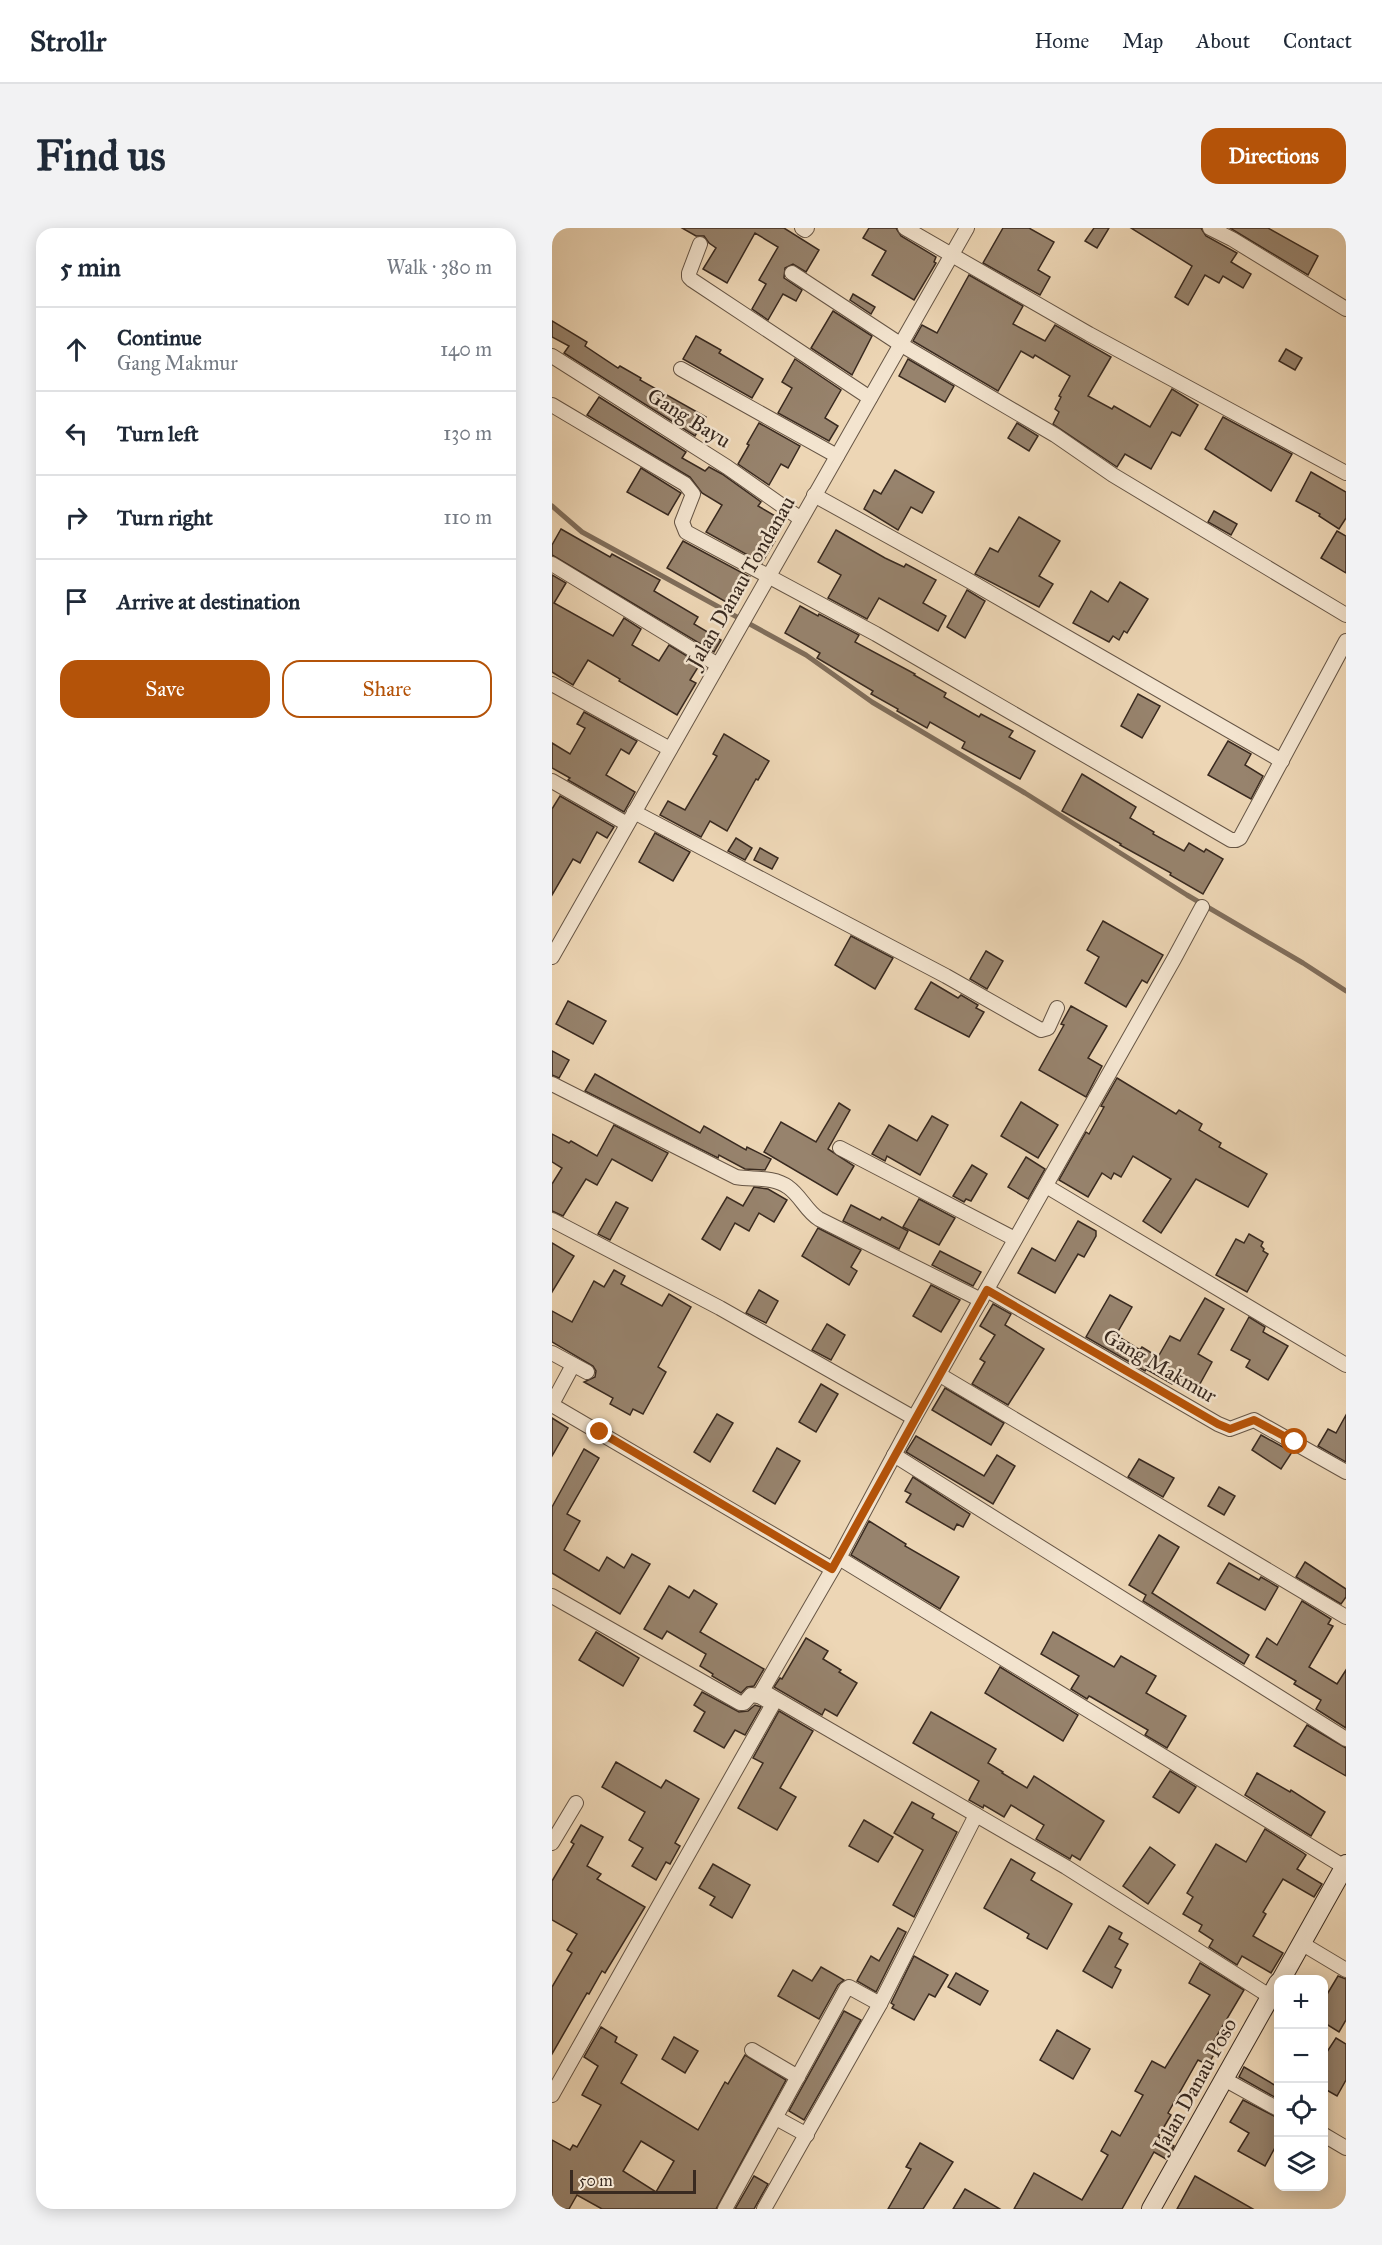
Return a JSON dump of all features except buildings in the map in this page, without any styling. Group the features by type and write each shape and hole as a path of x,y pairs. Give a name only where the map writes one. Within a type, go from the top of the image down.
{"street":[{"path":"802,228 805,230 807,228"},
{"path":"905,228 1089,334 1346,473"},
{"name":"Jalan Danau Tondanau","path":"552,957 967,228"},
{"path":"1210,228 1232,239 1346,309"},
{"path":"700,244 689,273 692,280 870,398"},
{"path":"792,273 900,344 1055,435 1113,475 1346,615"},
{"name":"Gang Bayu","path":"552,356 727,467 801,519"},
{"path":"681,369 837,456"},
{"path":"552,405 685,484 693,494 682,522 686,532 876,634 1231,840 1240,838 1346,641"},
{"path":"814,495 966,579 1282,762"},
{"path":"552,564 718,665"},
{"path":"552,684 670,749"},
{"path":"552,781 631,818 946,976 1041,1029 1048,1028 1057,1008"},
{"path":"760,1693 836,1564 914,1418 1169,970 1202,907"},
{"path":"552,1084 736,1177 750,1180 766,1179 788,1187 809,1213 819,1219 984,1295"},
{"path":"840,1148 1015,1239"},
{"path":"1046,1186 1346,1365"},
{"path":"552,1220 720,1308 914,1418"},
{"name":"Gang Makmur","path":"984,1295 1218,1424 1230,1429 1254,1420 1346,1472"},
{"path":"552,1353 587,1372"},
{"path":"573,1365 552,1405 836,1564 1345,1866"},
{"path":"940,1375 1346,1617"},
{"path":"894,1455 1346,1739"},
{"path":"552,1596 740,1702 744,1703 751,1695 760,1693 976,1815 1156,1923 1274,1984"},
{"path":"552,2095 773,1704 760,1693"},
{"path":"552,1842 576,1803"},
{"path":"764,2209 880,2004 976,1815"},
{"name":"Jalan Danau Poso","path":"1283,1975 1345,1866"},
{"path":"1301,1942 1346,1970"},
{"path":"725,2209 846,1989 849,1987 880,2004"},
{"name":"Jalan Danau Poso","path":"1151,2209 1274,1991"},
{"path":"752,2050 798,2077"},
{"path":"1224,2079 1274,2107"},
{"path":"776,2118 807,2135"},
{"path":"1327,2137 1346,2148"}],"waterway":[{"path":"552,506 582,532 806,655 872,702 1025,793 1346,991"}],"route":[{"path":"600,1432 832,1569 987,1290 1218,1424 1230,1429 1254,1420 1295,1442"}]}
